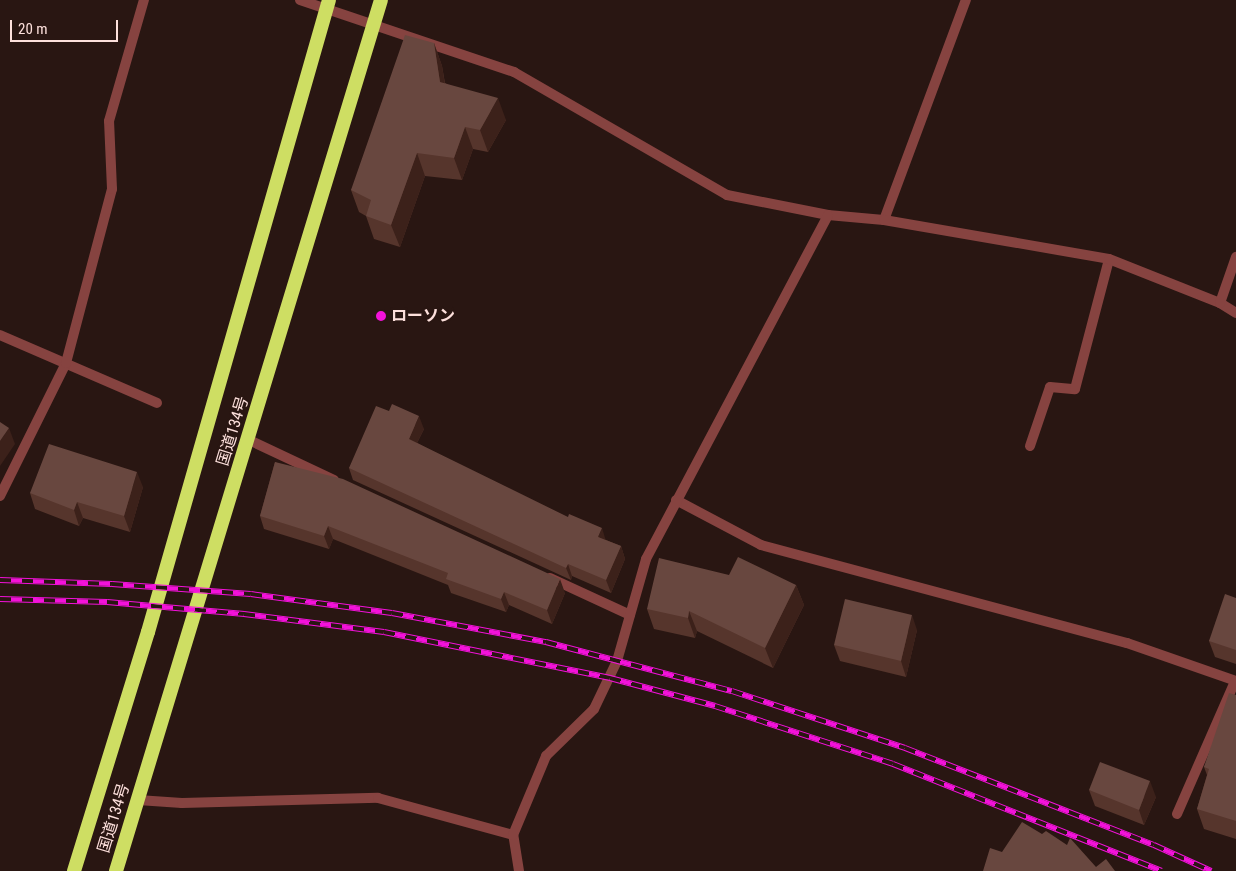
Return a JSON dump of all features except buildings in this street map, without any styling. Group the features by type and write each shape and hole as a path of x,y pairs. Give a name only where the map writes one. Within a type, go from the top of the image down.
{"highway":[{"name":"国道134号","path":"116,871 249,440 381,0"},
{"name":"国道134号","path":"74,871 148,632 328,4"}],"street":[{"path":"0,496 66,363 112,189 109,121 144,0"},
{"path":"300,0 328,4 372,27 514,72 727,195 828,215 884,220 1109,259 1220,303 1236,312"},
{"path":"884,220 966,0"},
{"path":"519,871 514,836 546,756 594,709 617,661 646,559 828,215"},
{"path":"1220,303 1236,257"},
{"path":"1030,446 1050,387 1075,389 1109,259"},
{"path":"0,335 157,402"},
{"path":"249,440 349,486"},
{"path":"676,500 761,546 1127,643 1236,681 1176,814"},
{"path":"539,573 630,615"},
{"path":"138,800 182,803 378,798 514,836"}],"railway":[{"path":"0,580 112,584 251,594 392,613 546,642 732,691 905,748 1154,845 1211,871"},
{"path":"0,599 107,602 244,614 384,632 610,678 715,706 893,764 1162,871"}],"place":[{"name":"ローソン","path":"381,316"}]}
